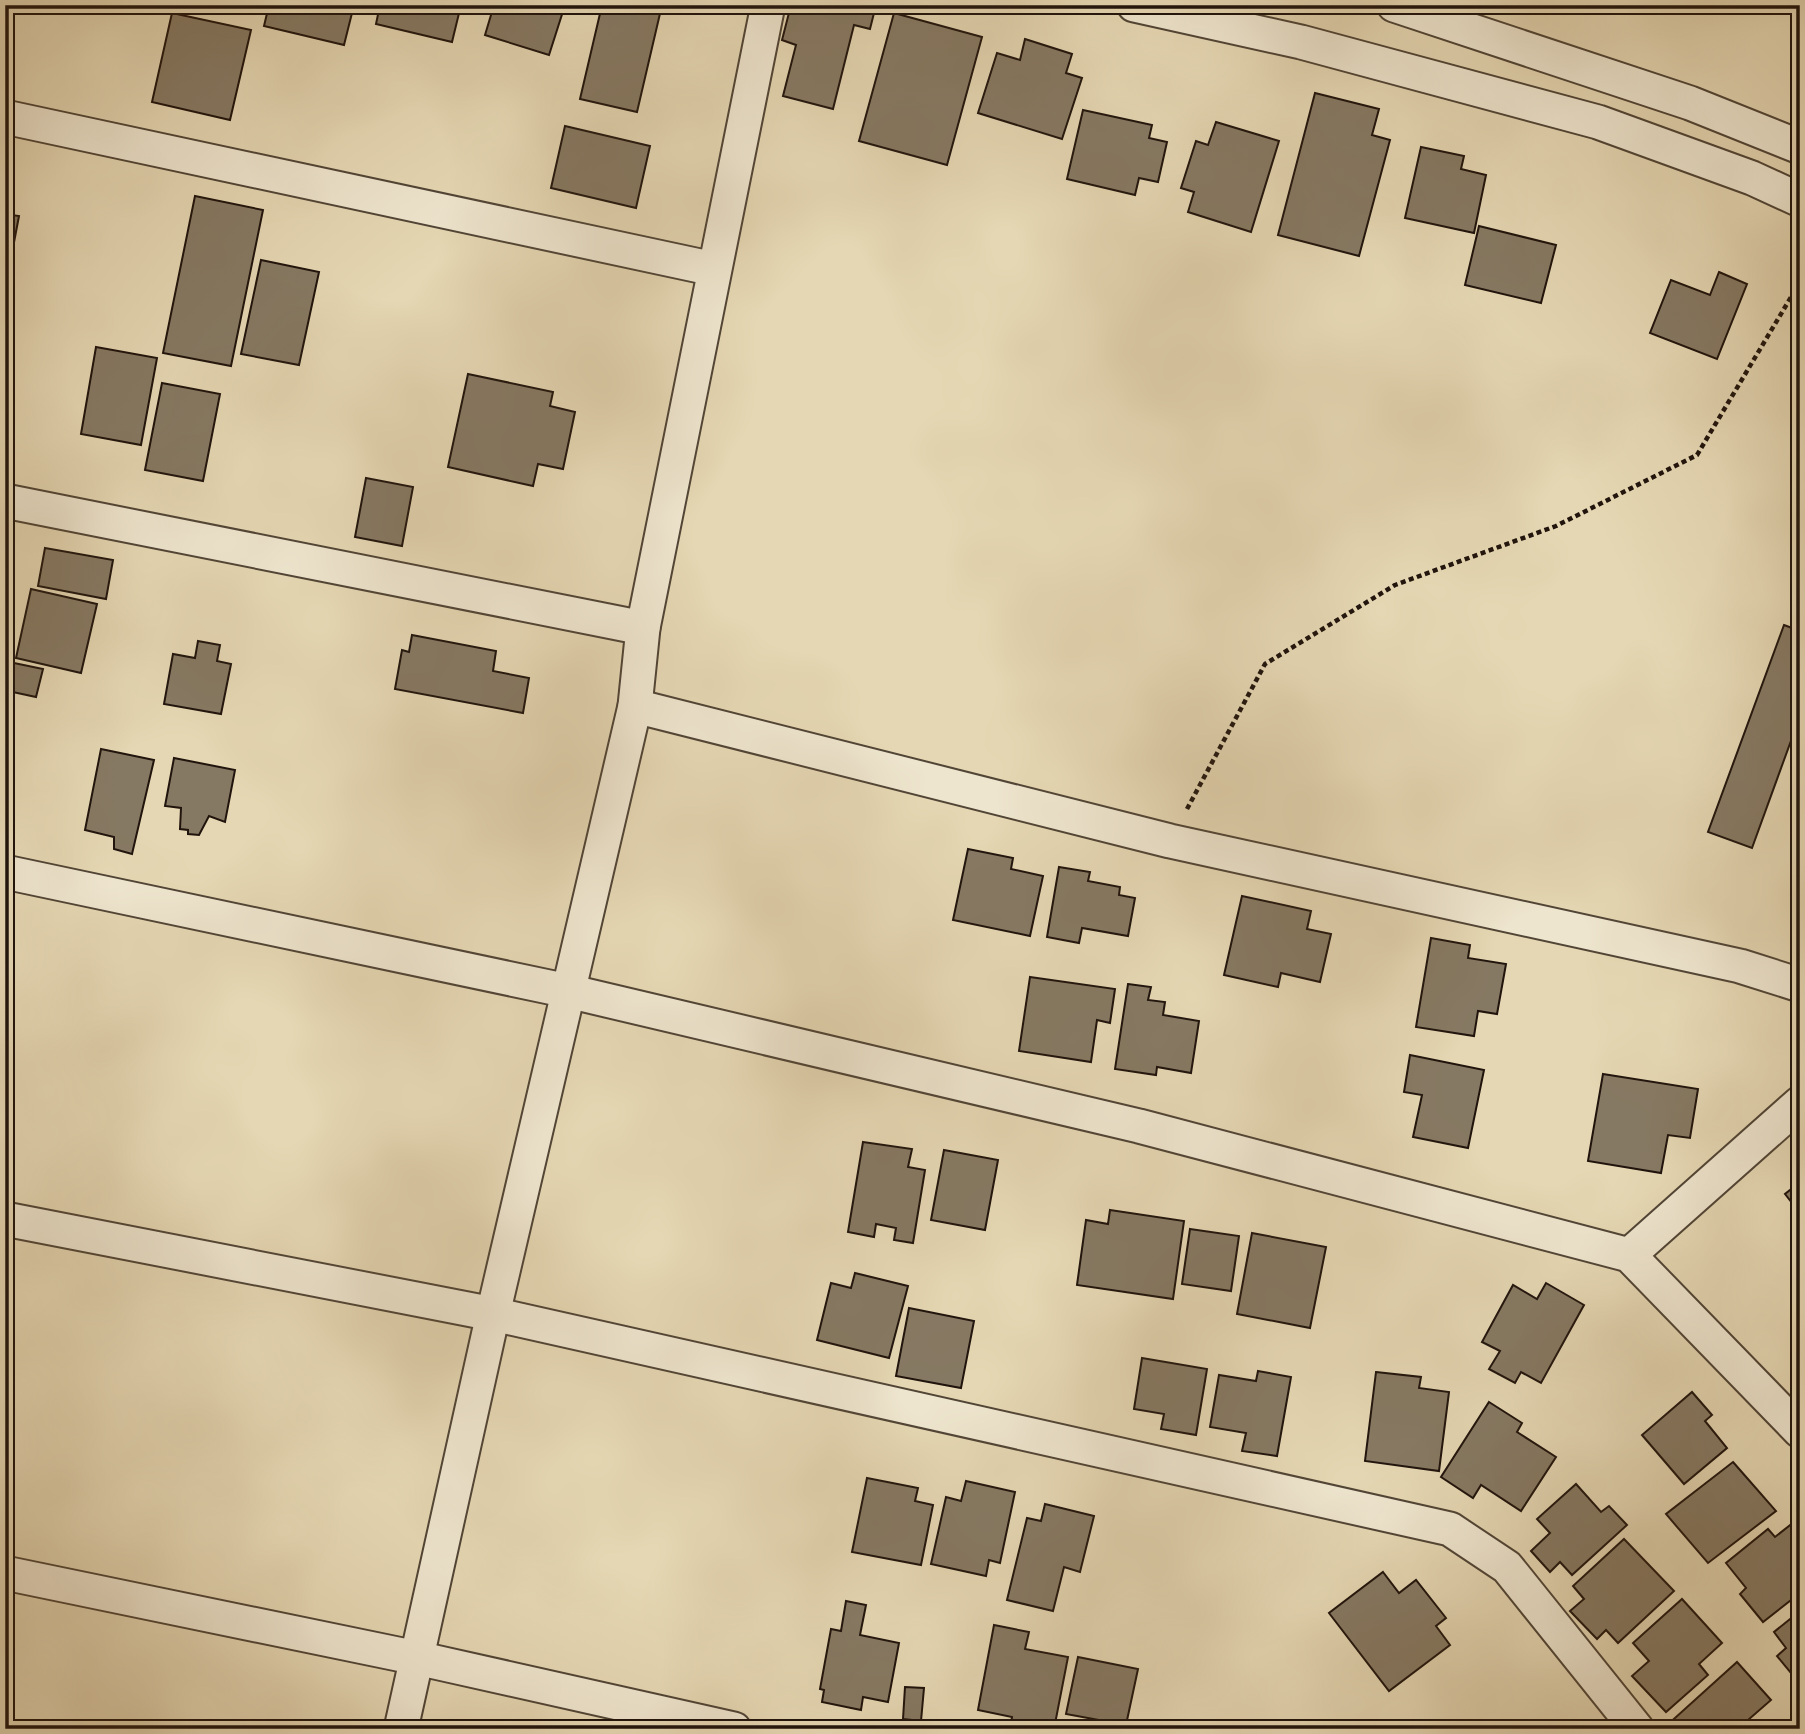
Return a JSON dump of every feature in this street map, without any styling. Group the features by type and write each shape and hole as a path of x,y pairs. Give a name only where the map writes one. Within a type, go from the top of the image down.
{"street":[{"path":"401,1729 493,1314 635,706 643,628 768,5"},
{"path":"1133,5 1301,42 1598,122 1752,178 1800,200"},
{"path":"1394,5 1690,103 1800,147"},
{"path":"5,117 714,269"},
{"path":"5,501 643,628"},
{"path":"635,706 1170,841 1740,966 1800,985"},
{"path":"5,872 568,990 1139,1126 1629,1255 1800,1431"},
{"path":"1629,1255 1800,1102"},
{"path":"5,1219 493,1314 1450,1529 1507,1567 1637,1729"},
{"path":"5,1573 416,1658 734,1729"}],"path":[{"path":"1170,841 1265,664 1395,585 1556,526 1697,455 1800,282"}],"building":[{"path":"269,5 354,5 344,45 264,26"},
{"path":"380,5 461,5 452,42 376,24"},
{"path":"494,5 565,5 549,55 485,35"},
{"path":"602,5 662,5 637,112 580,99"},
{"path":"791,5 876,5 870,29 854,25 833,109 783,96 796,45 782,40"},
{"path":"172,13 251,30 230,120 152,102"},
{"path":"894,13 982,37 947,165 859,141"},
{"path":"1025,39 1072,54 1066,73 1082,78 1062,139 978,113 997,53 1020,60"},
{"path":"1315,93 1379,109 1372,135 1390,140 1359,256 1278,235"},
{"path":"1083,110 1152,125 1149,138 1167,142 1158,182 1139,178 1135,195 1067,179"},
{"path":"1216,122 1279,141 1251,232 1188,212 1194,192 1181,188 1196,141 1208,145"},
{"path":"565,126 650,146 636,208 551,188"},
{"path":"1421,147 1464,156 1461,169 1486,175 1474,233 1405,218"},
{"path":"195,196 263,210 231,366 163,353"},
{"path":"5,214 19,216 5,290"},
{"path":"1479,226 1556,245 1541,303 1465,285"},
{"path":"261,260 319,272 299,365 241,354"},
{"path":"1719,272 1747,284 1717,359 1650,333 1671,280 1710,295"},
{"path":"96,347 157,358 141,445 81,434"},
{"path":"468,374 553,392 550,406 575,412 563,469 538,464 533,486 448,467"},
{"path":"162,383 220,394 203,481 145,470"},
{"path":"366,478 413,487 402,546 355,537"},
{"path":"45,548 113,560 106,599 38,586"},
{"path":"31,589 97,604 81,673 16,658"},
{"path":"1784,625 1800,631 1800,716 1752,848 1708,832"},
{"path":"412,635 496,651 493,671 529,678 523,713 395,689 402,650 409,652"},
{"path":"198,641 220,645 217,661 231,664 221,714 164,704 173,654 195,658"},
{"path":"14,663 43,669 36,697 8,691"},
{"path":"101,749 154,760 132,854 114,849 114,837 85,830"},
{"path":"174,758 235,770 225,822 209,816 199,835 188,834 188,830 180,829 181,808 165,806"},
{"path":"968,849 1013,858 1011,869 1043,876 1030,936 953,920"},
{"path":"1059,867 1090,872 1088,881 1120,887 1119,895 1135,898 1128,936 1082,928 1079,943 1047,937"},
{"path":"1242,896 1311,911 1307,929 1331,934 1320,982 1281,973 1278,987 1224,975"},
{"path":"1431,938 1470,945 1468,958 1506,964 1497,1014 1478,1011 1474,1036 1416,1027"},
{"path":"1030,977 1115,989 1110,1023 1097,1020 1091,1062 1019,1051"},
{"path":"1128,984 1151,987 1148,1000 1165,1002 1163,1015 1199,1021 1191,1073 1157,1067 1156,1075 1115,1069"},
{"path":"1410,1055 1484,1070 1468,1148 1413,1137 1422,1095 1404,1092"},
{"path":"1603,1074 1698,1089 1690,1138 1668,1135 1661,1173 1588,1161"},
{"path":"863,1142 912,1149 908,1167 925,1170 913,1243 894,1240 896,1228 876,1224 874,1237 848,1232"},
{"path":"944,1150 998,1160 985,1230 931,1220"},
{"path":"1800,1182 1800,1213 1785,1194"},
{"path":"1110,1210 1184,1221 1173,1299 1077,1285 1086,1220 1108,1224"},
{"path":"1190,1229 1239,1236 1231,1291 1182,1284"},
{"path":"1252,1233 1326,1247 1310,1328 1237,1314"},
{"path":"855,1273 908,1286 889,1358 817,1340 831,1283 851,1288"},
{"path":"1546,1283 1584,1305 1541,1383 1521,1372 1515,1383 1489,1369 1500,1351 1482,1342 1513,1285 1537,1299"},
{"path":"909,1308 974,1321 961,1388 896,1376"},
{"path":"1142,1358 1207,1369 1196,1435 1161,1429 1164,1414 1134,1409"},
{"path":"1258,1371 1291,1377 1277,1456 1242,1451 1246,1433 1210,1427 1219,1375 1256,1381"},
{"path":"1376,1372 1421,1377 1419,1388 1449,1392 1439,1471 1365,1461"},
{"path":"1692,1392 1712,1415 1705,1421 1727,1448 1684,1484 1642,1435"},
{"path":"1489,1402 1522,1423 1517,1432 1556,1457 1521,1511 1481,1485 1473,1498 1441,1477"},
{"path":"1733,1462 1776,1511 1708,1563 1666,1514"},
{"path":"867,1478 918,1488 915,1501 933,1505 921,1565 852,1552"},
{"path":"966,1481 1015,1492 1000,1563 989,1560 986,1576 931,1564 946,1497 961,1501"},
{"path":"1576,1484 1601,1512 1609,1506 1627,1525 1572,1575 1560,1562 1550,1572 1531,1551 1550,1533 1537,1519"},
{"path":"1045,1504 1094,1516 1080,1572 1064,1567 1053,1611 1007,1600 1027,1518 1041,1521"},
{"path":"1794,1522 1800,1529 1800,1593 1763,1622 1740,1594 1746,1588 1726,1563 1768,1529 1775,1537"},
{"path":"1624,1539 1674,1591 1618,1643 1606,1630 1597,1639 1570,1611 1584,1599 1573,1586"},
{"path":"1383,1572 1399,1593 1416,1580 1446,1618 1436,1626 1450,1645 1389,1691 1329,1613"},
{"path":"1682,1599 1722,1643 1699,1664 1708,1675 1666,1712 1632,1676 1649,1661 1633,1643"},
{"path":"846,1601 866,1605 860,1635 899,1643 888,1702 863,1697 861,1710 822,1702 824,1690 820,1689 831,1629 841,1631"},
{"path":"1800,1611 1800,1684 1777,1656 1786,1648 1774,1632"},
{"path":"994,1625 1029,1632 1025,1649 1068,1657 1054,1729 1010,1729 1012,1717 978,1710"},
{"path":"1078,1657 1138,1669 1126,1725 1066,1714"},
{"path":"1737,1662 1771,1700 1748,1720 1755,1727 1753,1729 1665,1727"},
{"path":"905,1687 924,1688 921,1721 903,1719"}]}
